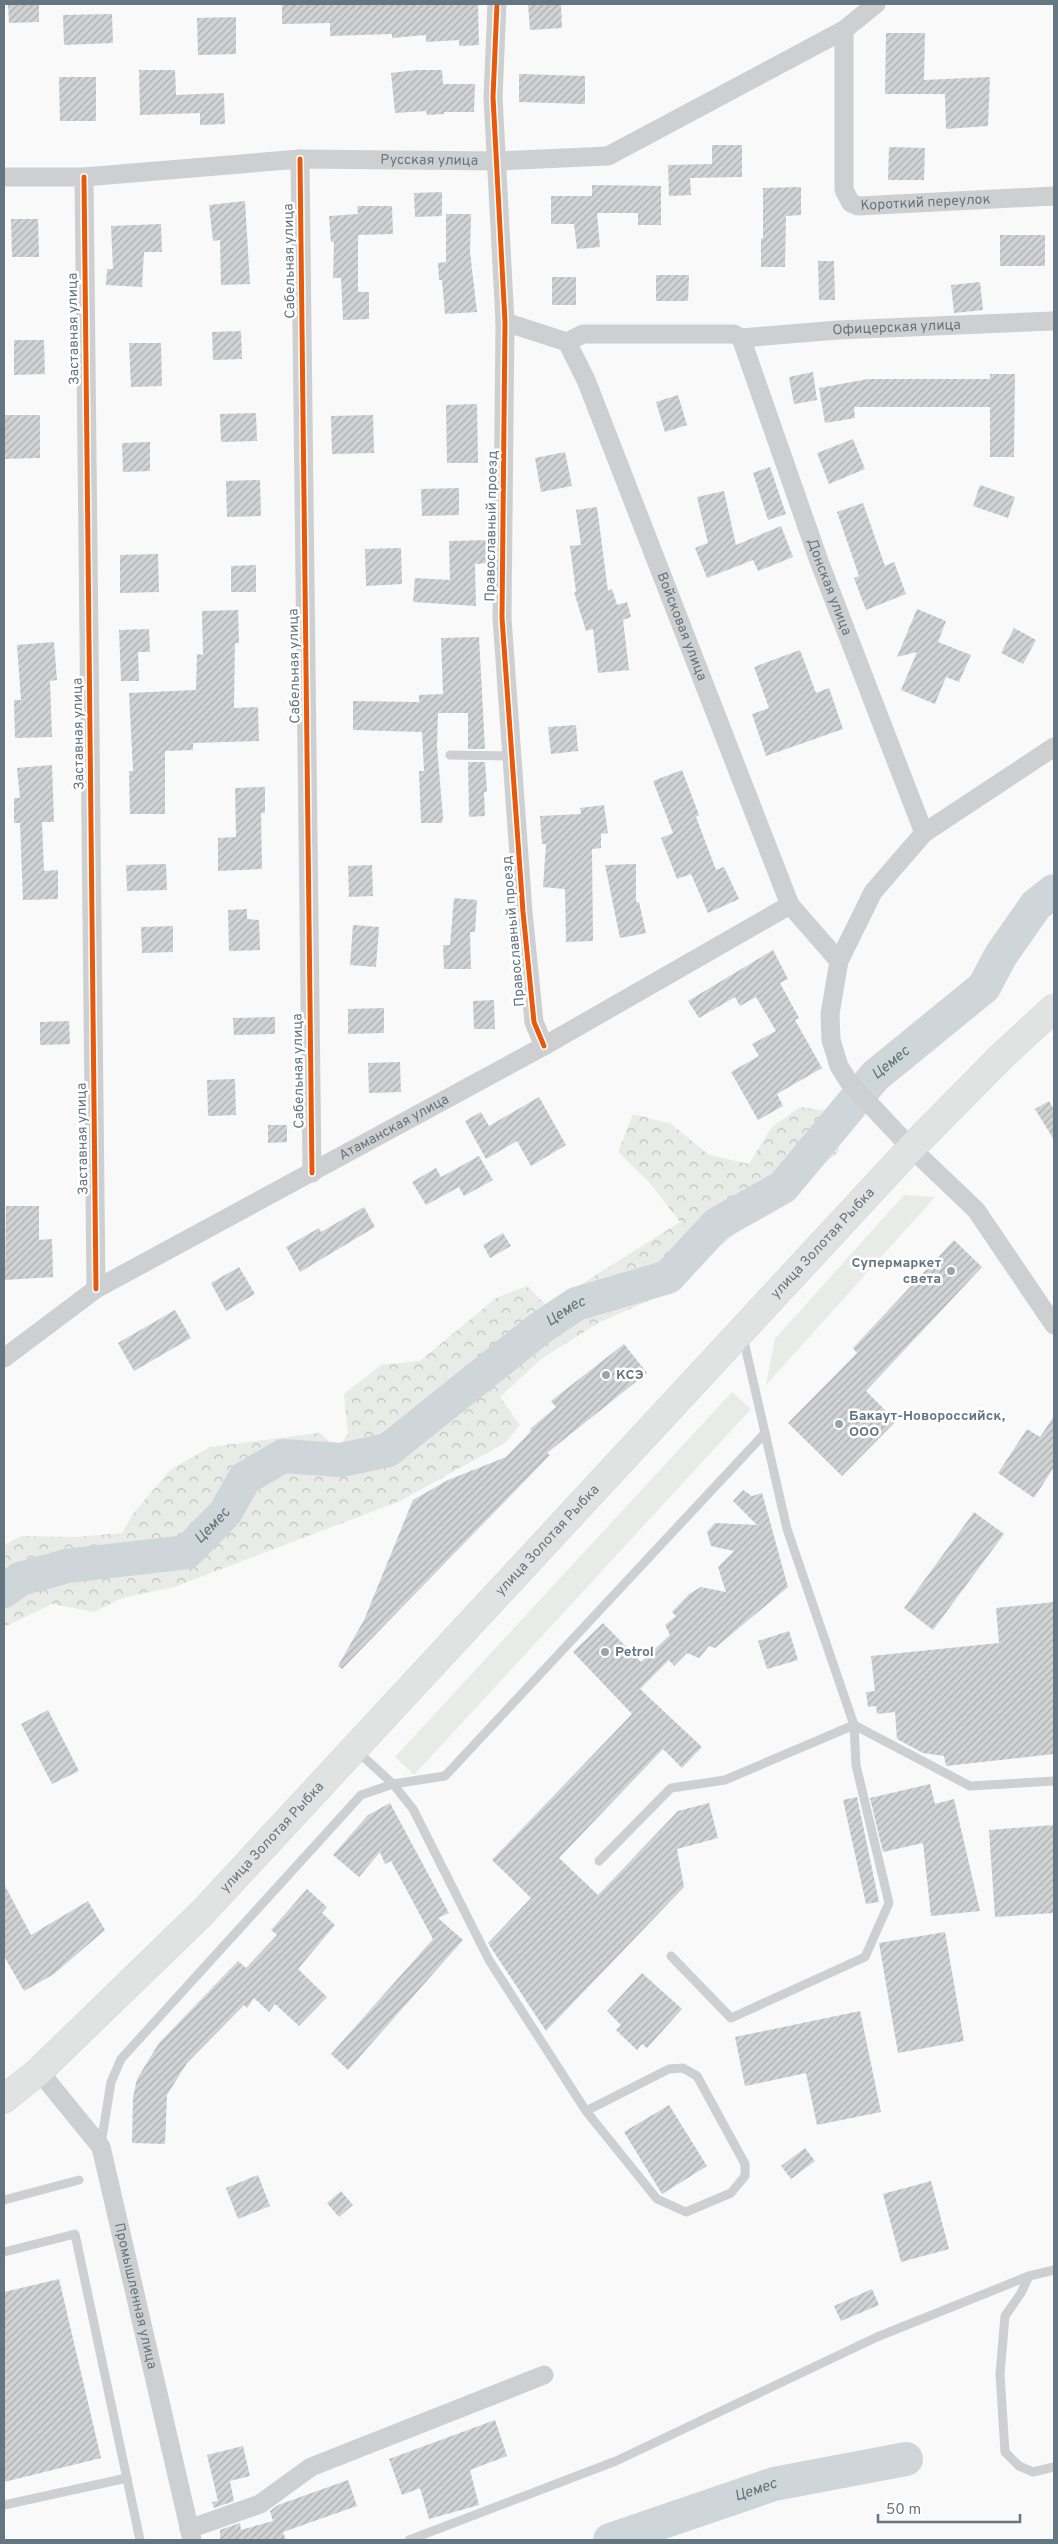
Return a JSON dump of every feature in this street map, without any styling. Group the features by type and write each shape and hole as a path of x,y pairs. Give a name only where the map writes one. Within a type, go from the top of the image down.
{"highway":[{"name":"улица Золотая Рыбка","path":"4,2100 39,2071 202,1913 911,1148 1002,1056 1054,1008"}],"street":[{"name":"Православный проезд","path":"497,4 493,97 498,161 505,322 502,618 534,1022 544,1046"},
{"name":"Русская улица","path":"4,177 84,178 300,159 498,161 608,156 844,30 876,4"},
{"name":"Короткий переулок","path":"844,30 844,190 851,203 858,206 1054,196"},
{"name":"Сабельная улица","path":"300,159 312,1173"},
{"name":"Заставная улица","path":"84,178 96,1289"},
{"path":"505,322 567,342"},
{"name":"Офицерская улица","path":"567,342 583,334 734,334 741,338 838,330 1054,322"},
{"name":"Донская улица","path":"741,338 818,561 924,833"},
{"name":"Войсковая улица","path":"567,342 586,380 790,905 839,961"},
{"path":"1054,747 924,833 874,892 839,961 830,1014 831,1040 839,1066 849,1082 867,1104 976,1210 1054,1325"},
{"name":"Атаманская улица","path":"4,1358 96,1289 544,1046 790,905"},
{"name":"Промышленная улица","path":"39,2071 101,2147 190,2535"},
{"path":"190,2535 260,2504 311,2467 544,2375"}],"lane":[{"path":"450,755 512,756"},
{"path":"671,1956 731,2018 865,1957 889,1903 856,1765 854,1725 787,1529 742,1332"},
{"path":"101,2147 111,2082 121,2060 361,1795 394,1784 445,1776 765,1433"},
{"path":"854,1725 970,1786 1054,1781"},
{"path":"599,1861 671,1788 725,1780 854,1725"},
{"path":"355,1749 394,1784 413,1810 489,1960 586,2111 657,2199 686,2212 731,2193 746,2176 745,2164 696,2076 683,2068 669,2070 586,2111"},
{"path":"4,2200 78,2180"},
{"path":"4,2252 74,2234 140,2540"},
{"path":"409,2540 616,2460 877,2337 1029,2276 1054,2270"},
{"path":"1029,2276 1021,2293 1005,2316 1000,2374 1005,2452 1019,2466 1033,2472 1054,2467"},
{"path":"4,2505 127,2478"}],"green space":[{"path":"800,1107 829,1111 838,1130 839,1152 653,1299 600,1322 541,1359 500,1397 520,1425 505,1443 400,1501 174,1587 122,1598 94,1612 52,1604 4,1627 4,1545 21,1536 77,1537 122,1533 133,1514 170,1470 210,1447 319,1433 338,1448 348,1434 344,1394 381,1365 420,1361 496,1298 527,1286 547,1306 680,1222 650,1183 618,1152 633,1114 671,1124 709,1155 749,1164 772,1127"},
{"path":"904,1195 935,1197 766,1385 775,1339"},
{"path":"732,1392 751,1409 414,1775 395,1757"}],"building":[{"path":"8,4 39,4 39,22 9,23"},
{"path":"282,4 478,4 479,45 459,46 459,40 426,42 426,35 392,38 392,34 330,36 330,23 282,24"},
{"path":"528,4 561,4 562,28 530,30"},
{"path":"112,14 113,43 64,45 63,15"},
{"path":"236,17 236,54 198,55 197,18"},
{"path":"886,33 925,33 924,80 990,77 988,126 946,129 945,94 885,94"},
{"path":"139,70 175,70 176,95 224,93 225,124 200,125 200,113 140,115"},
{"path":"416,70 442,70 443,84 475,84 474,112 444,112 444,114 427,115 426,111 395,113 391,73"},
{"path":"519,74 585,76 585,104 519,102"},
{"path":"59,77 96,77 96,121 60,121"},
{"path":"712,145 742,145 742,177 690,178 691,195 669,196 668,165 712,164"},
{"path":"889,147 925,148 924,180 888,180"},
{"path":"592,185 661,186 661,225 638,225 638,213 597,213 600,247 577,249 574,224 551,224 551,196 592,196"},
{"path":"801,187 801,215 786,216 785,267 761,267 763,188"},
{"path":"442,192 442,216 415,217 414,193"},
{"path":"245,201 250,284 221,285 220,240 213,241 209,205"},
{"path":"357,206 392,206 393,234 358,235 358,292 369,292 369,319 343,320 341,278 333,278 334,242 331,242 329,216 358,214"},
{"path":"446,214 471,214 470,252 477,312 445,314 442,280 439,280 438,263 446,262"},
{"path":"11,219 38,219 39,257 12,257"},
{"path":"161,224 162,252 144,252 142,287 106,285 107,269 113,269 111,226"},
{"path":"1000,235 1045,235 1045,266 1000,266"},
{"path":"818,261 834,261 835,300 819,300"},
{"path":"656,275 689,275 688,301 656,301"},
{"path":"552,277 576,277 576,305 552,305"},
{"path":"980,282 983,310 954,313 951,285"},
{"path":"241,331 242,359 213,360 212,332"},
{"path":"14,340 44,340 45,374 14,375"},
{"path":"129,343 161,343 162,386 131,387"},
{"path":"813,372 817,400 794,404 789,377"},
{"path":"990,374 1015,374 1014,457 990,457 990,407 854,407 855,418 825,423 819,388 868,379 990,379"},
{"path":"678,395 687,425 665,432 656,402"},
{"path":"477,404 478,463 447,463 446,405"},
{"path":"256,413 257,441 221,442 220,414"},
{"path":"4,415 40,415 40,458 4,459"},
{"path":"373,415 374,453 332,454 331,416"},
{"path":"853,439 865,469 829,484 817,453"},
{"path":"150,442 150,471 123,472 122,443"},
{"path":"565,452 572,486 541,492 535,458"},
{"path":"770,467 786,514 768,520 753,473"},
{"path":"260,480 261,516 227,517 226,481"},
{"path":"980,485 1015,497 1008,518 973,506"},
{"path":"459,488 459,515 422,516 421,489"},
{"path":"724,491 736,545 781,526 793,557 758,571 753,560 707,578 695,548 708,543 697,497"},
{"path":"863,503 885,566 894,562 906,594 866,610 854,578 859,576 837,512"},
{"path":"597,507 608,591 612,589 617,605 627,602 631,617 623,620 629,670 598,673 593,629 586,631 574,592 576,592 570,546 581,545 576,510"},
{"path":"491,540 491,563 475,564 476,606 413,602 415,578 450,580 449,541"},
{"path":"401,548 402,584 366,586 365,549"},
{"path":"158,554 159,592 120,593 120,555"},
{"path":"256,565 256,592 231,592 231,566"},
{"path":"917,609 946,621 938,642 971,655 959,682 946,677 935,704 901,690 917,652 897,657"},
{"path":"238,610 239,643 235,643 234,708 258,707 259,741 193,743 193,750 165,751 165,814 130,814 129,771 133,771 129,693 196,690 197,654 203,655 202,611"},
{"path":"1014,628 1036,640 1023,664 1001,653"},
{"path":"149,629 150,652 138,652 139,681 121,681 119,630"},
{"path":"479,637 485,749 468,749 468,713 438,713 437,746 443,817 442,823 421,823 419,771 424,771 422,732 353,730 353,701 419,702 419,695 443,694 441,638"},
{"path":"54,642 57,680 50,681 52,737 15,738 14,700 21,700 17,645"},
{"path":"800,650 816,693 829,688 843,729 766,756 752,714 769,708 754,667"},
{"path":"576,725 578,751 551,754 548,727"},
{"path":"468,762 485,762 487,792 484,792 485,816 469,817"},
{"path":"52,765 54,822 42,822 44,871 58,870 58,899 23,900 20,823 14,823 14,798 20,798 17,768"},
{"path":"682,770 699,815 696,817 716,870 724,867 739,899 708,913 691,874 677,879 661,838 673,833 653,781"},
{"path":"265,787 265,813 261,813 262,869 218,871 218,838 236,837 235,788"},
{"path":"604,805 608,833 601,834 601,848 592,849 593,941 566,942 565,889 543,887 546,844 542,844 540,816 581,814 580,808"},
{"path":"166,864 167,890 127,891 126,865"},
{"path":"636,864 636,902 639,902 646,933 620,938 605,865"},
{"path":"372,865 373,896 349,897 348,866"},
{"path":"454,898 477,900 475,932 470,932 471,969 444,969 443,945 450,945"},
{"path":"247,909 247,919 259,920 260,950 229,951 228,910"},
{"path":"353,925 379,927 376,967 350,965"},
{"path":"173,926 173,952 142,953 141,927"},
{"path":"773,950 788,979 780,983 799,1018 795,1020 822,1068 777,1094 783,1106 758,1120 731,1072 759,1056 752,1044 776,1031 756,997 740,1006 735,997 699,1018 688,1001"},
{"path":"494,1000 495,1029 474,1029 473,1001"},
{"path":"384,1008 384,1033 348,1034 348,1009"},
{"path":"275,1017 275,1034 234,1035 233,1018"},
{"path":"69,1021 70,1044 40,1045 40,1022"},
{"path":"400,1062 401,1092 369,1093 368,1063"},
{"path":"235,1079 236,1115 208,1116 207,1080"},
{"path":"539,1097 566,1145 531,1166 517,1141 486,1159 465,1121 481,1112 489,1126"},
{"path":"1049,1101 1054,1110 1054,1140 1035,1109"},
{"path":"268,1125 287,1125 287,1142 268,1143"},
{"path":"479,1156 493,1180 464,1196 459,1187 426,1205 412,1182 436,1168 441,1177"},
{"path":"6,1206 39,1206 39,1240 52,1239 53,1277 5,1280"},
{"path":"364,1207 375,1227 300,1272 286,1247 319,1228 321,1232"},
{"path":"503,1233 511,1246 490,1258 483,1245"},
{"path":"954,1240 982,1267 866,1391 896,1421 842,1476 788,1423 857,1353 853,1348"},
{"path":"239,1267 255,1294 226,1311 211,1283"},
{"path":"175,1310 191,1338 134,1371 118,1343"},
{"path":"624,1344 647,1373 547,1453 550,1455 342,1669 338,1666 364,1620 413,1500 448,1480 506,1457 531,1431 530,1429 556,1407 551,1401"},
{"path":"1054,1416 1054,1467 1034,1498 998,1473 1027,1429 1040,1437"},
{"path":"743,1490 752,1496 762,1493 788,1587 715,1648 709,1646 699,1658 687,1653 674,1666 669,1660 640,1689 702,1747 682,1768 663,1749 559,1858 598,1895 678,1811 709,1803 718,1838 677,1849 684,1887 546,2031 488,1943 531,1898 492,1860 632,1714 573,1652 603,1623 641,1662 670,1635 665,1625 676,1616 672,1612 689,1594 701,1587 726,1592 718,1567 734,1551 711,1546 707,1532 715,1523 757,1525 733,1501"},
{"path":"974,1512 1004,1534 933,1630 904,1608"},
{"path":"1054,1602 1054,1754 946,1766 944,1756 923,1753 897,1739 895,1712 877,1714 876,1706 868,1707 866,1692 875,1691 871,1656 999,1643 996,1608"},
{"path":"789,1631 798,1660 767,1669 758,1641"},
{"path":"48,1710 79,1771 52,1784 21,1724"},
{"path":"930,1784 935,1804 954,1799 980,1911 931,1916 923,1843 883,1852 870,1798"},
{"path":"857,1797 879,1902 866,1904 843,1800"},
{"path":"390,1803 449,1913 438,1918 463,1940 348,2070 331,2054 433,1939 391,1861 385,1864 380,1852 359,1877 333,1855 368,1815"},
{"path":"1054,1825 1054,1913 995,1917 989,1830"},
{"path":"4,1884 31,1935 88,1901 105,1930 54,1974 24,1991 4,1956"},
{"path":"307,1889 327,1907 322,1913 335,1925 298,1969 327,1997 299,2026 275,2004 269,2012 254,1998 247,2008 244,2005 187,2063 167,2095 165,2144 132,2143 133,2097 137,2079 159,2043 238,1961 246,1968 277,1935 271,1930"},
{"path":"945,1932 964,2041 898,2053 879,1943"},
{"path":"642,1973 682,2009 647,2048 642,2044 637,2050 616,2030 621,2025 607,2011"},
{"path":"860,2011 881,2112 817,2125 806,2073 745,2086 735,2037"},
{"path":"669,2105 707,2166 662,2194 624,2132"},
{"path":"805,2148 815,2161 791,2179 781,2166"},
{"path":"258,2175 270,2206 238,2219 226,2188"},
{"path":"931,2181 949,2249 901,2262 883,2194"},
{"path":"341,2191 353,2205 339,2217 327,2203"},
{"path":"59,2279 101,2458 4,2482 4,2292"},
{"path":"872,2289 879,2305 841,2321 834,2306"},
{"path":"495,2420 507,2456 470,2470 479,2505 429,2519 420,2488 402,2495 389,2459"},
{"path":"243,2446 250,2476 230,2481 234,2501 214,2508 212,2502 218,2501 207,2455"},
{"path":"348,2480 357,2506 283,2532 286,2540 220,2540 220,2530 240,2523 241,2530 273,2521 270,2511 278,2505"}],"waterway":[{"name":"Цемес","path":"4,1591 20,1579 67,1566 187,1552 225,1513 245,1478 283,1456 341,1460 388,1450 539,1329 576,1304 668,1277 717,1224 783,1187 875,1076 984,987 1001,955 1036,905 1054,891"},
{"name":"Цемес","path":"610,2540 774,2484 906,2459"}],"cycle path":[{"path":"497,4 493,97 505,322 502,618 523,912 534,1022 544,1046"},
{"path":"300,159 312,1173"},
{"path":"84,177 96,1289"}],"place":[{"name":"Супермаркет света","path":"951,1271"},
{"name":"КСЭ","path":"606,1375"},
{"name":"Бакаут-Новороссийск, ООО","path":"839,1424"},
{"name":"Petrol","path":"605,1652"}]}
